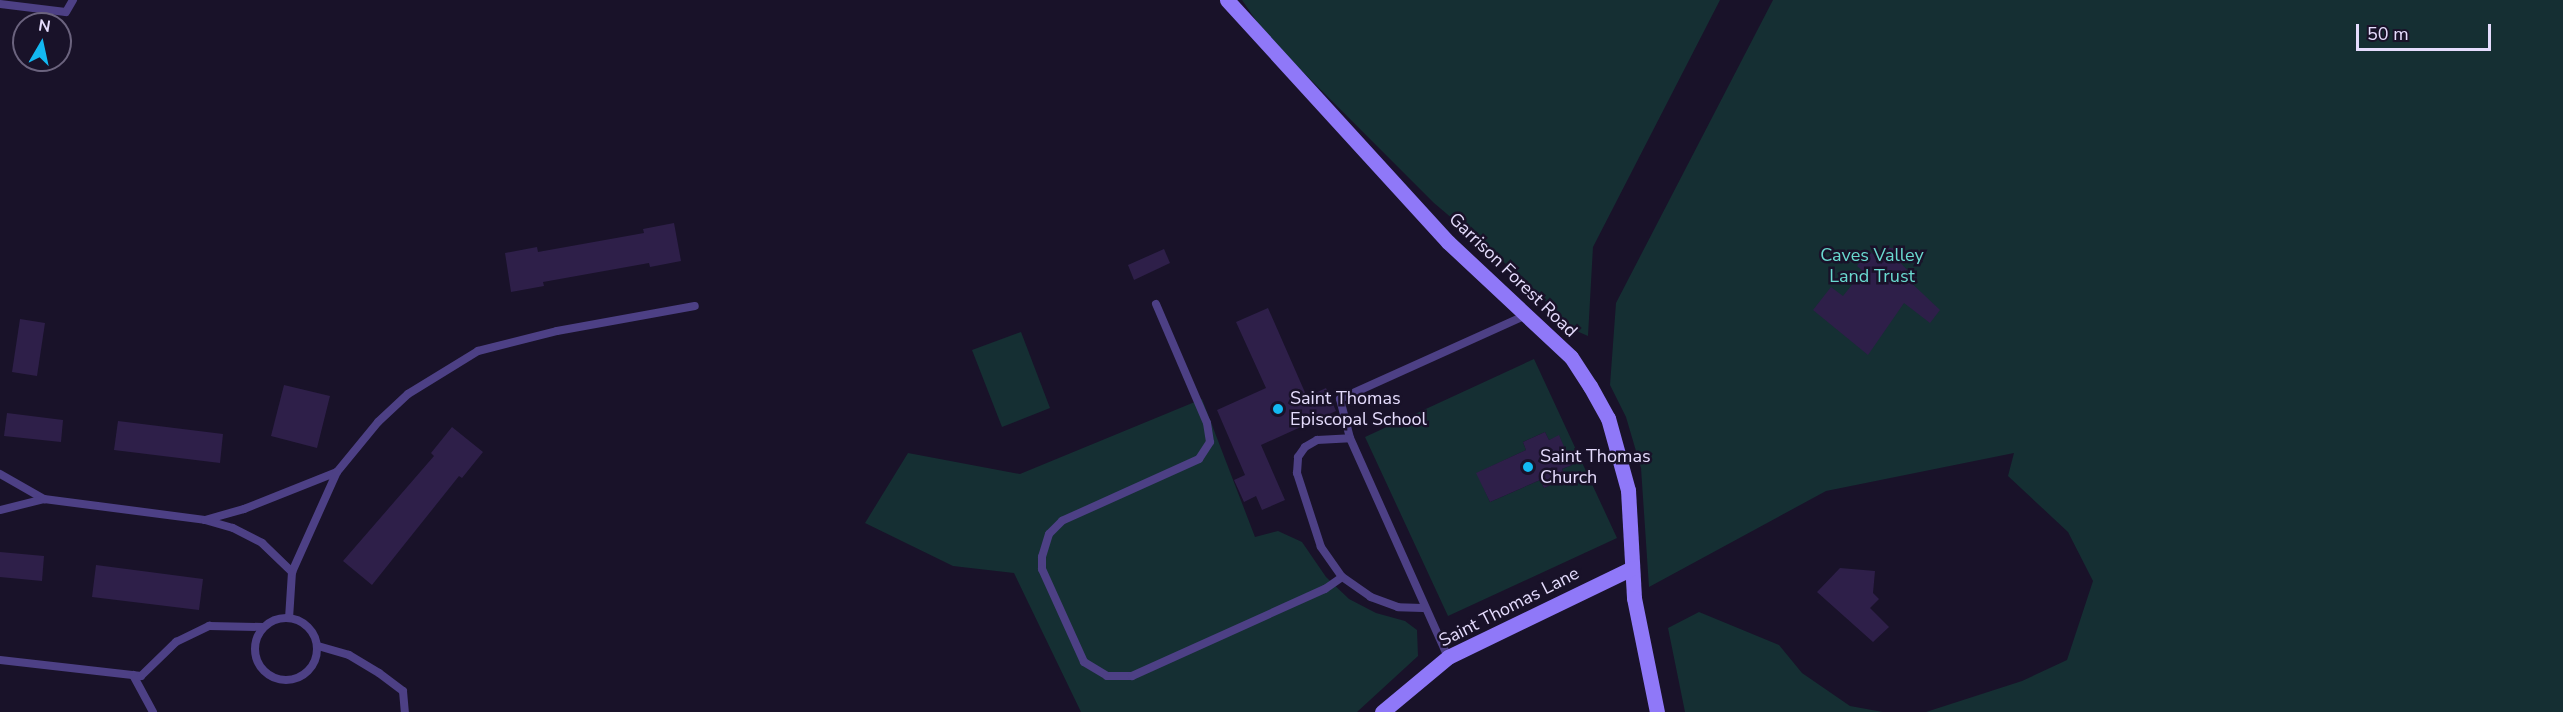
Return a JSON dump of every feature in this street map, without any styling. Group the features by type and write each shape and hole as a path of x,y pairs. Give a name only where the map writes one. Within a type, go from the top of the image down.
{"main road":[{"name":"Garrison Forest Road","path":"1227,0 1448,242 1528,314 1571,357 1608,418 1628,490 1632,568 1641,644 1657,712"},
{"name":"Saint Thomas Lane","path":"1382,712 1448,657 1632,568"}],"lane":[{"path":"0,4 66,12 73,0"},
{"path":"1156,304 1207,423 1210,442 1199,459 1062,521 1049,534 1041,556 1042,569 1084,662 1107,676 1132,676 1325,589 1342,577"},
{"path":"289,618 291,572 337,472 378,422 408,394 478,351 557,331 695,306"},
{"path":"1448,657 1423,608 1350,438 1340,399 1528,314"},
{"path":"1350,438 1317,440 1305,447 1298,458 1297,473 1321,547 1342,577 1398,608 1423,608"},
{"path":"205,519 244,509 337,472"},
{"path":"0,474 44,499"},
{"path":"0,510 44,499 205,519 248,534 276,554 291,572"},
{"path":"0,660 141,676 176,642 209,626 263,627 289,618 308,628 318,646 349,655 403,691 405,712"},
{"path":"263,627 254,645 254,655 259,666 273,679 301,678 311,670 318,646"},
{"path":"134,675 153,712"}],"green space":[{"path":"1242,0 1720,0 1593,247 1588,336 1572,329 1526,281 1434,203 1266,35"},
{"name":"Caves Valley Land Trust","path":"1773,0 2563,0 2563,712 1926,712 2022,681 2067,660 2093,581 2068,532 2008,476 2014,453 1826,491 1649,587 1641,468 1626,417 1610,385 1616,303"},
{"path":"1021,332 1050,408 1002,427 972,350"},
{"path":"1534,359 1617,538 1448,616 1365,437","holes":["1545,432 1549,440 1559,436 1572,465 1562,469 1566,478 1544,488 1540,480 1490,502 1477,473 1526,450 1523,442"]},
{"path":"1202,399 1255,537 1278,531 1302,542 1326,577 1349,599 1376,613 1405,621 1417,630 1418,656 1357,712 1081,712 1014,573 953,566 865,523 908,453 1020,474"},
{"path":"1699,612 1779,645 1802,673 1850,706 1883,712 1685,712 1668,628"}],"building":[{"path":"674,223 681,261 650,267 649,263 543,282 544,286 511,292 505,253 537,247 538,252 644,233 643,229"},
{"path":"1885,248 1893,248 1898,260 1909,272 1905,277 1940,310 1930,323 1904,303 1868,355 1813,310 1831,287 1843,296 1863,271 1857,266 1869,251 1877,257"},
{"path":"1164,249 1170,263 1134,280 1128,265"},
{"name":"Saint Thomas Episcopal School","path":"1268,308 1307,397 1326,388 1336,411 1261,445 1285,500 1262,510 1256,496 1244,502 1234,480 1245,475 1217,410 1266,388 1236,322"},
{"path":"20,319 45,323 37,376 12,372"},
{"path":"284,385 330,396 317,448 271,436"},
{"path":"7,413 63,420 61,442 4,436"},
{"path":"118,421 223,434 220,463 114,450"},
{"path":"452,427 483,452 462,478 459,476 372,585 343,561 434,456 431,453"},
{"name":"Saint Thomas Church","path":"1545,432 1549,440 1559,435 1572,465 1562,469 1566,478 1544,488 1540,480 1490,502 1476,473 1526,450 1523,442"},
{"path":"0,552 44,556 42,581 0,577"},
{"path":"96,565 203,579 199,610 92,597"},
{"path":"1840,568 1875,571 1873,593 1879,599 1870,608 1889,627 1873,642 1817,592"}],"place":[{"name":"Saint Thomas Episcopal School","path":"1278,409"},
{"name":"Saint Thomas Church","path":"1528,467"}]}
